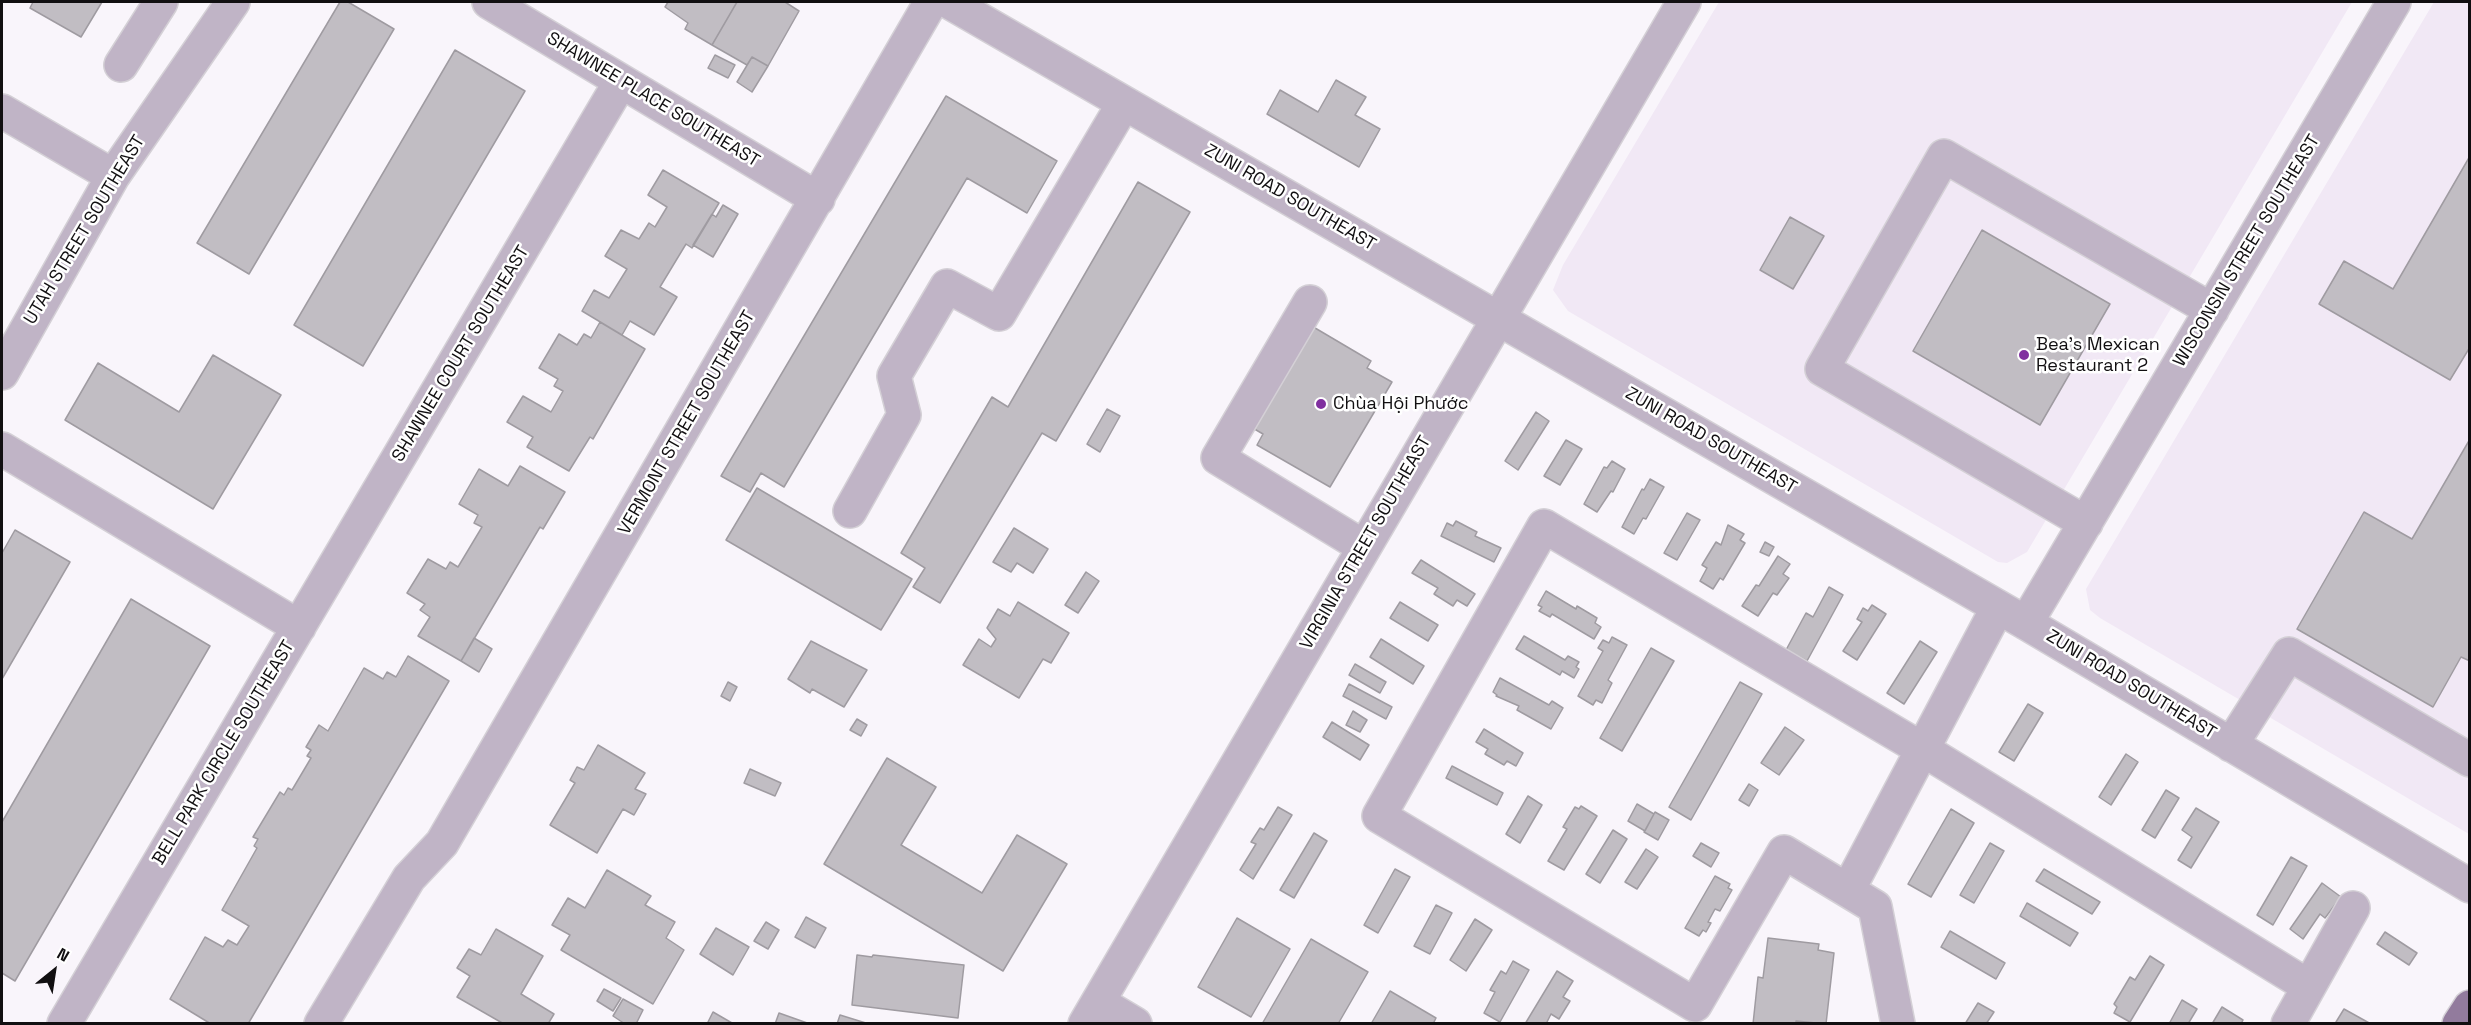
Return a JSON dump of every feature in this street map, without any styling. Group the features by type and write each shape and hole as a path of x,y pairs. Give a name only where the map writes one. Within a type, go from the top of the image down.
{"main road":[{"path":"2459,1023 2469,1007"}],"street":[{"path":"121,65 161,2"},
{"name":"UTAH STREET SOUTHEAST","path":"2,372 113,176 233,2"},
{"name":"SHAWNEE PLACE SOUTHEAST","path":"489,2 818,199"},
{"name":"VERMONT STREET SOUTHEAST","path":"321,1023 409,878 442,843 931,2"},
{"name":"ZUNI ROAD SOUTHEAST","path":"949,2 2012,615 2469,886"},
{"name":"VIRGINIA STREET SOUTHEAST","path":"1091,1012 1684,2"},
{"name":"WISCONSIN STREET SOUTHEAST","path":"1848,890 1922,749 2012,615 2086,523 2394,2"},
{"name":"SHAWNEE COURT SOUTHEAST","path":"299,627 621,81"},
{"path":"850,511 904,415 894,376 948,286 999,314 1124,103"},
{"path":"2,111 113,176"},
{"path":"2086,523 1822,369 1944,156 2212,310"},
{"path":"1310,302 1218,458 1364,547"},
{"name":"BELL PARK CIRCLE SOUTHEAST","path":"2,449 299,627 64,1023"},
{"path":"1898,1023 1875,908 1784,852 1695,1005 1379,816 1544,526 1922,749 2308,986"},
{"path":"2231,745 2289,654 2469,760"},
{"path":"2288,1023 2353,908"},
{"path":"1091,1012 1135,1023"}],"shaded area":[{"path":"1719,2 2352,2 2027,552 2007,563 1998,562 1568,311 1553,290 1563,265"},
{"path":"2434,2 2469,2 2469,834 2100,618 2090,610 2086,589"}],"building":[{"path":"33,2 102,2 81,37 30,8"},
{"path":"340,2 348,2 394,29 249,274 197,243"},
{"path":"668,2 737,2 712,45 685,29 688,23 665,7"},
{"path":"737,2 785,2 799,11 768,66 752,57 747,65 712,45"},
{"path":"455,50 525,91 363,366 294,325"},
{"path":"715,55 735,65 728,78 708,68"},
{"path":"752,57 768,66 752,92 737,82"},
{"path":"1336,80 1366,97 1355,115 1380,129 1359,167 1267,114 1280,90 1318,112"},
{"path":"946,96 1057,161 1027,213 967,178 784,487 761,473 750,492 721,476"},
{"path":"2470,156 2470,347 2450,380 2319,304 2344,261 2393,289"},
{"path":"663,170 719,203 692,248 686,244 660,287 677,297 654,335 630,321 622,335 582,311 594,290 609,298 627,269 605,256 621,230 639,239 649,223 655,227 667,207 648,195"},
{"path":"1138,182 1190,212 1056,441 1042,433 940,603 913,587 925,568 901,553 992,397 1008,407"},
{"path":"723,205 738,214 713,257 693,245 712,214 716,217"},
{"path":"1790,217 1824,236 1793,289 1760,270"},
{"path":"1982,230 2110,304 2040,425 1913,351"},
{"path":"600,322 645,349 593,439 590,437 569,471 527,447 533,437 507,422 523,396 551,412 563,391 554,386 558,379 539,368 559,334 577,345 584,334 591,338"},
{"name":"Chùa Hội Phước","path":"1310,325 1371,361 1367,368 1392,382 1330,487 1257,445 1263,434 1251,427"},
{"path":"213,355 281,395 213,509 65,420 98,363 179,412"},
{"path":"1107,409 1120,416 1100,452 1087,444"},
{"path":"1536,412 1549,421 1518,470 1505,461"},
{"path":"2470,439 2470,661 2461,657 2433,707 2297,629 2364,512 2412,539"},
{"path":"1566,440 1582,449 1560,485 1544,476"},
{"path":"1612,461 1625,469 1613,492 1611,491 1597,512 1584,504 1604,467 1607,468"},
{"path":"520,466 565,492 543,529 540,527 461,661 418,636 430,617 420,610 425,604 407,593 428,559 446,569 450,562 458,567 482,527 474,523 478,515 459,504 479,469 508,486"},
{"path":"1650,479 1664,487 1646,519 1643,518 1634,534 1622,527 1642,489 1644,490"},
{"path":"757,488 912,579 881,630 726,540"},
{"path":"1687,513 1700,520 1677,560 1664,553"},
{"path":"1456,521 1477,532 1475,536 1501,548 1494,562 1441,536 1447,523 1453,526"},
{"path":"1728,525 1744,534 1740,540 1745,543 1723,580 1720,578 1713,589 1700,581 1707,568 1702,565 1716,542 1721,545"},
{"path":"1014,528 1048,549 1033,573 1017,563 1011,572 993,562"},
{"path":"15,530 70,562 2,679 2,553"},
{"path":"1765,542 1774,547 1769,556 1760,552"},
{"path":"1778,556 1790,564 1783,574 1789,578 1777,595 1773,593 1758,616 1742,606 1756,585 1759,586"},
{"path":"1421,560 1475,594 1467,606 1457,600 1453,606 1434,594 1438,588 1412,573"},
{"path":"1086,572 1099,581 1078,613 1065,605"},
{"path":"1829,587 1843,595 1807,661 1786,650 1806,613 1813,617"},
{"path":"1546,591 1576,609 1577,606 1597,618 1595,623 1601,627 1594,639 1552,614 1550,617 1539,611 1542,607 1538,605"},
{"path":"131,599 210,646 15,981 2,973 2,822"},
{"path":"1018,602 1069,633 1051,663 1043,659 1019,698 963,665 979,639 991,647 996,639 987,628 998,609 1010,616"},
{"path":"1400,602 1438,625 1428,641 1390,618"},
{"path":"1872,605 1886,614 1857,660 1843,651 1862,622 1857,619 1863,608 1868,611"},
{"path":"1524,636 1565,660 1568,656 1579,662 1576,667 1579,669 1574,678 1562,671 1560,675 1516,649"},
{"path":"1612,637 1627,645 1608,680 1612,683 1602,703 1596,700 1593,705 1578,696 1603,651 1598,648 1603,640 1609,643"},
{"path":"474,638 492,649 479,672 461,661"},
{"path":"1381,639 1424,666 1413,684 1370,657"},
{"path":"811,641 867,670 844,707 812,689 810,693 788,679"},
{"path":"1920,641 1937,652 1904,704 1887,693"},
{"path":"1651,648 1674,661 1622,751 1600,738"},
{"path":"408,656 449,681 248,1024 211,1024 170,999 205,937 223,947 228,940 237,945 249,926 222,910 257,848 254,846 258,839 253,837 280,792 284,795 288,788 292,790 311,758 307,756 311,750 306,747 319,725 328,731 364,668 383,679 387,672 396,677"},
{"path":"1355,664 1386,682 1380,693 1349,675"},
{"path":"1500,678 1549,705 1552,701 1563,708 1551,729 1517,710 1519,706 1496,696 1493,692"},
{"path":"728,682 737,687 730,701 721,696"},
{"path":"1740,682 1762,694 1691,820 1669,807"},
{"path":"1349,684 1392,707 1386,719 1343,696"},
{"path":"2028,704 2043,713 2014,761 1999,752"},
{"path":"1353,711 1367,720 1360,732 1346,725"},
{"path":"857,719 867,725 861,736 850,730"},
{"path":"1332,722 1369,745 1360,760 1323,737"},
{"path":"1785,727 1804,740 1779,775 1761,763"},
{"path":"1484,729 1523,753 1516,766 1507,761 1504,765 1485,754 1488,749 1476,742"},
{"path":"598,745 645,773 635,789 646,794 634,815 623,809 597,853 550,825 575,783 570,780 577,767 584,770"},
{"path":"2126,754 2138,762 2111,805 2099,797"},
{"path":"887,758 936,787 901,845 982,893 1017,835 1067,864 1003,971 824,864"},
{"path":"1452,766 1503,793 1497,805 1446,778"},
{"path":"750,769 781,783 775,796 744,783"},
{"path":"1749,784 1758,790 1749,806 1739,800"},
{"path":"2166,790 2179,798 2155,838 2142,830"},
{"path":"1528,796 1542,805 1520,843 1506,834"},
{"path":"1637,804 1654,814 1645,831 1628,821"},
{"path":"1581,806 1597,816 1564,870 1548,861 1567,829 1563,827 1575,807 1579,809"},
{"path":"1278,807 1292,815 1253,879 1240,870 1256,844 1251,842 1260,828 1264,830"},
{"path":"2196,808 2219,822 2191,868 2178,860 2192,837 2182,830"},
{"path":"1951,809 1974,823 1931,897 1908,884"},
{"path":"1655,812 1669,820 1658,840 1644,832"},
{"path":"1613,830 1627,839 1600,883 1586,874"},
{"path":"1314,833 1327,841 1294,898 1280,890"},
{"path":"1701,843 1719,853 1711,867 1693,856"},
{"path":"1990,843 2004,851 1974,903 1960,895"},
{"path":"1646,849 1658,857 1637,889 1625,882"},
{"path":"2291,857 2307,866 2273,925 2257,915"},
{"path":"1395,869 1410,877 1378,933 1364,925"},
{"path":"2044,869 2100,902 2092,914 2036,881"},
{"path":"607,870 651,896 645,905 675,922 666,938 684,950 653,1004 561,950 570,935 552,925 568,898 585,908"},
{"path":"1715,876 1730,884 1728,888 1732,890 1720,911 1715,909 1706,932 1703,930 1699,936 1685,928"},
{"path":"2322,883 2341,897 2325,918 2320,914 2303,939 2290,929"},
{"path":"2027,903 2078,933 2070,946 2020,916"},
{"path":"1436,905 1452,913 1430,954 1414,946"},
{"path":"806,917 826,928 815,948 795,937"},
{"path":"1237,918 1290,949 1251,1017 1198,987"},
{"path":"1475,919 1492,930 1466,971 1450,960"},
{"path":"766,922 779,930 768,949 754,941"},
{"path":"716,928 749,947 733,975 700,954"},
{"path":"496,929 543,956 521,994 554,1014 548,1024 504,1024 457,997 470,976 457,968 469,949 481,955"},
{"path":"1950,931 2005,963 1996,979 1941,947"},
{"path":"2385,932 2417,953 2409,965 2377,944"},
{"path":"1768,938 1819,944 1818,950 1834,953 1826,1024 1796,1021 1796,1024 1753,1024 1758,977 1763,978"},
{"path":"1311,939 1368,972 1338,1024 1262,1024"},
{"path":"857,955 964,965 958,1018 852,1005"},
{"path":"2150,956 2164,965 2130,1022 2114,1013 2117,1007 2114,1004 2130,977 2135,980"},
{"path":"1513,961 1529,970 1500,1022 1484,1013 1495,992 1490,990 1501,971 1506,974"},
{"path":"1557,971 1573,981 1563,997 1570,1001 1559,1019 1551,1014 1546,1024 1525,1024"},
{"path":"604,989 621,998 613,1011 597,1001"},
{"path":"1390,991 1436,1018 1433,1024 1371,1024"},
{"path":"623,999 643,1010 636,1024 625,1024 613,1016"},
{"path":"2182,1000 2197,1009 2188,1024 2169,1024"},
{"path":"1978,1003 1994,1012 1986,1024 1965,1024"},
{"path":"2222,1007 2243,1020 2241,1024 2212,1024"},
{"path":"2344,1009 2371,1024 2339,1024 2336,1022"},
{"path":"713,1012 732,1023 732,1024 707,1024"},
{"path":"779,1013 810,1024 775,1024"},
{"path":"840,1015 869,1024 837,1024"}],"place":[{"name":"Bea's Mexican Restaurant 2","path":"2024,355"},
{"name":"Chùa Hội Phước","path":"1321,404"}]}
